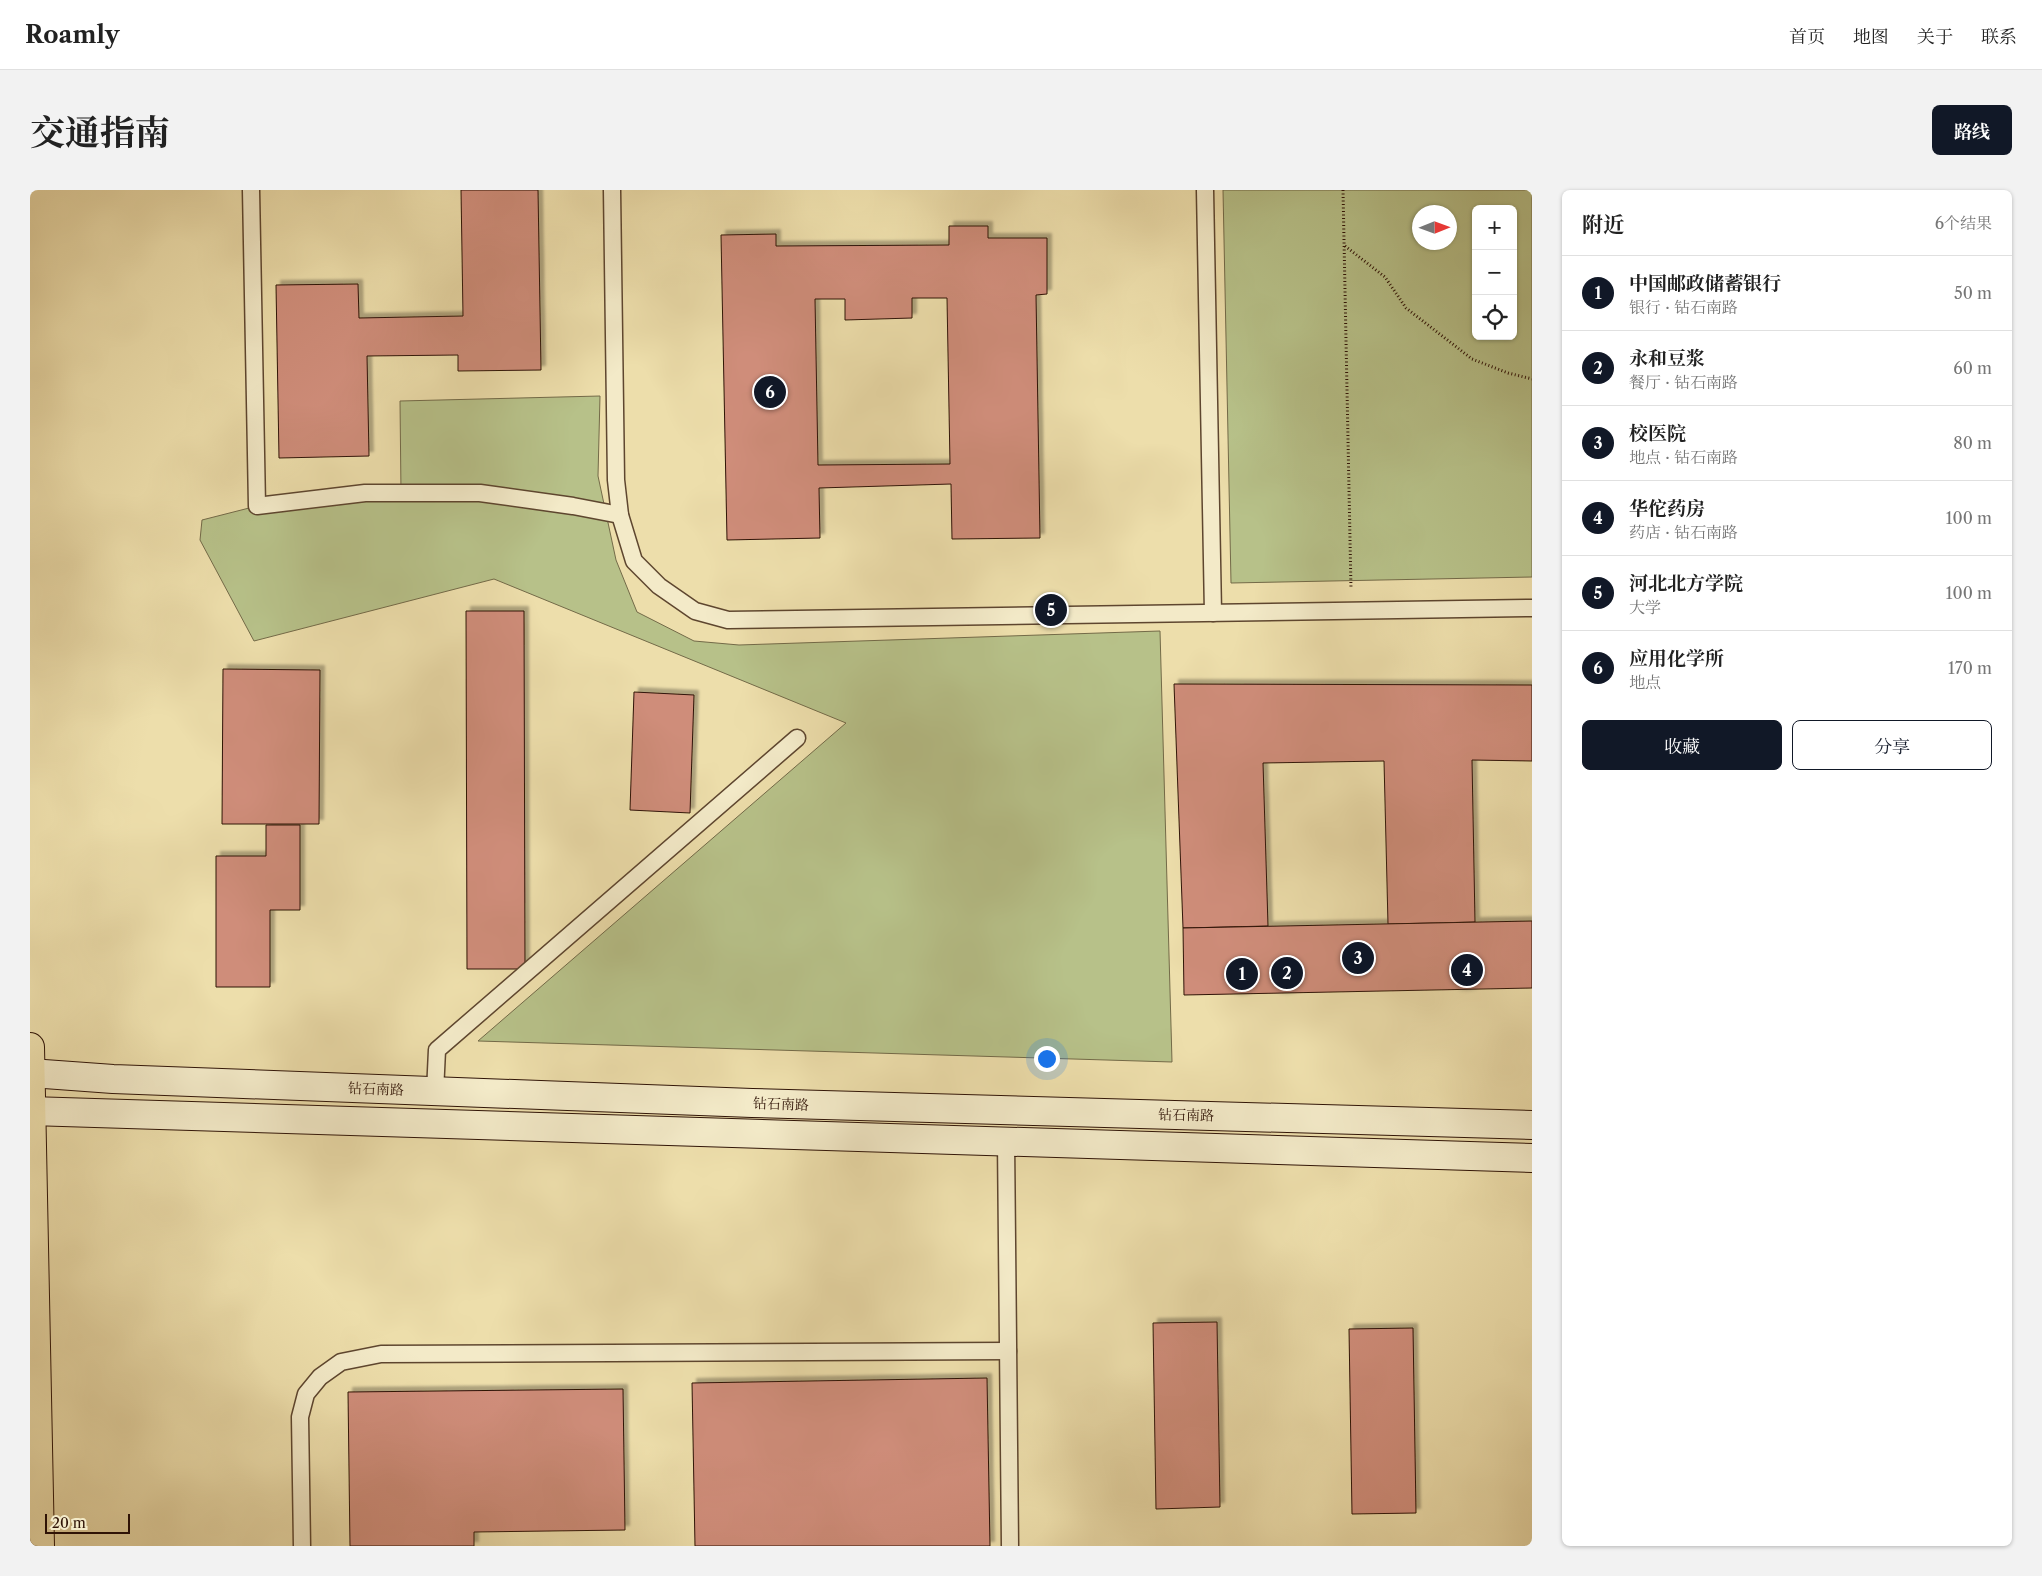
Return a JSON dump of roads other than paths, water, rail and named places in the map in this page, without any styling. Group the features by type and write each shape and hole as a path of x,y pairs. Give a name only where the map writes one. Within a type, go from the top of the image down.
{"main road":[{"path":"30,1047 40,1546"},
{"name":"钻石南路","path":"30,1073 113,1079 752,1104 1532,1125"},
{"path":"31,1111 1532,1158"}],"lane":[{"path":"251,190 257,506 364,493 480,493 573,506 620,515"},
{"path":"612,190 616,471 620,515 634,561 658,586 696,611 728,620 1532,608"},
{"path":"1205,190 1213,613"},
{"path":"435,1092 437,1050 797,738"},
{"path":"1006,1141 1010,1546"},
{"path":"302,1546 300,1417 306,1394 320,1377 341,1362 381,1354 1008,1350"}],"place":[{"name":"应用化学所","path":"770,392"},
{"name":"河北北方学院","path":"1051,610"},
{"name":"校医院","path":"1358,958"},
{"name":"华佗药房","path":"1467,970"},
{"name":"永和豆浆","path":"1287,973"},
{"name":"中国邮政储蓄银行","path":"1242,974"}]}
